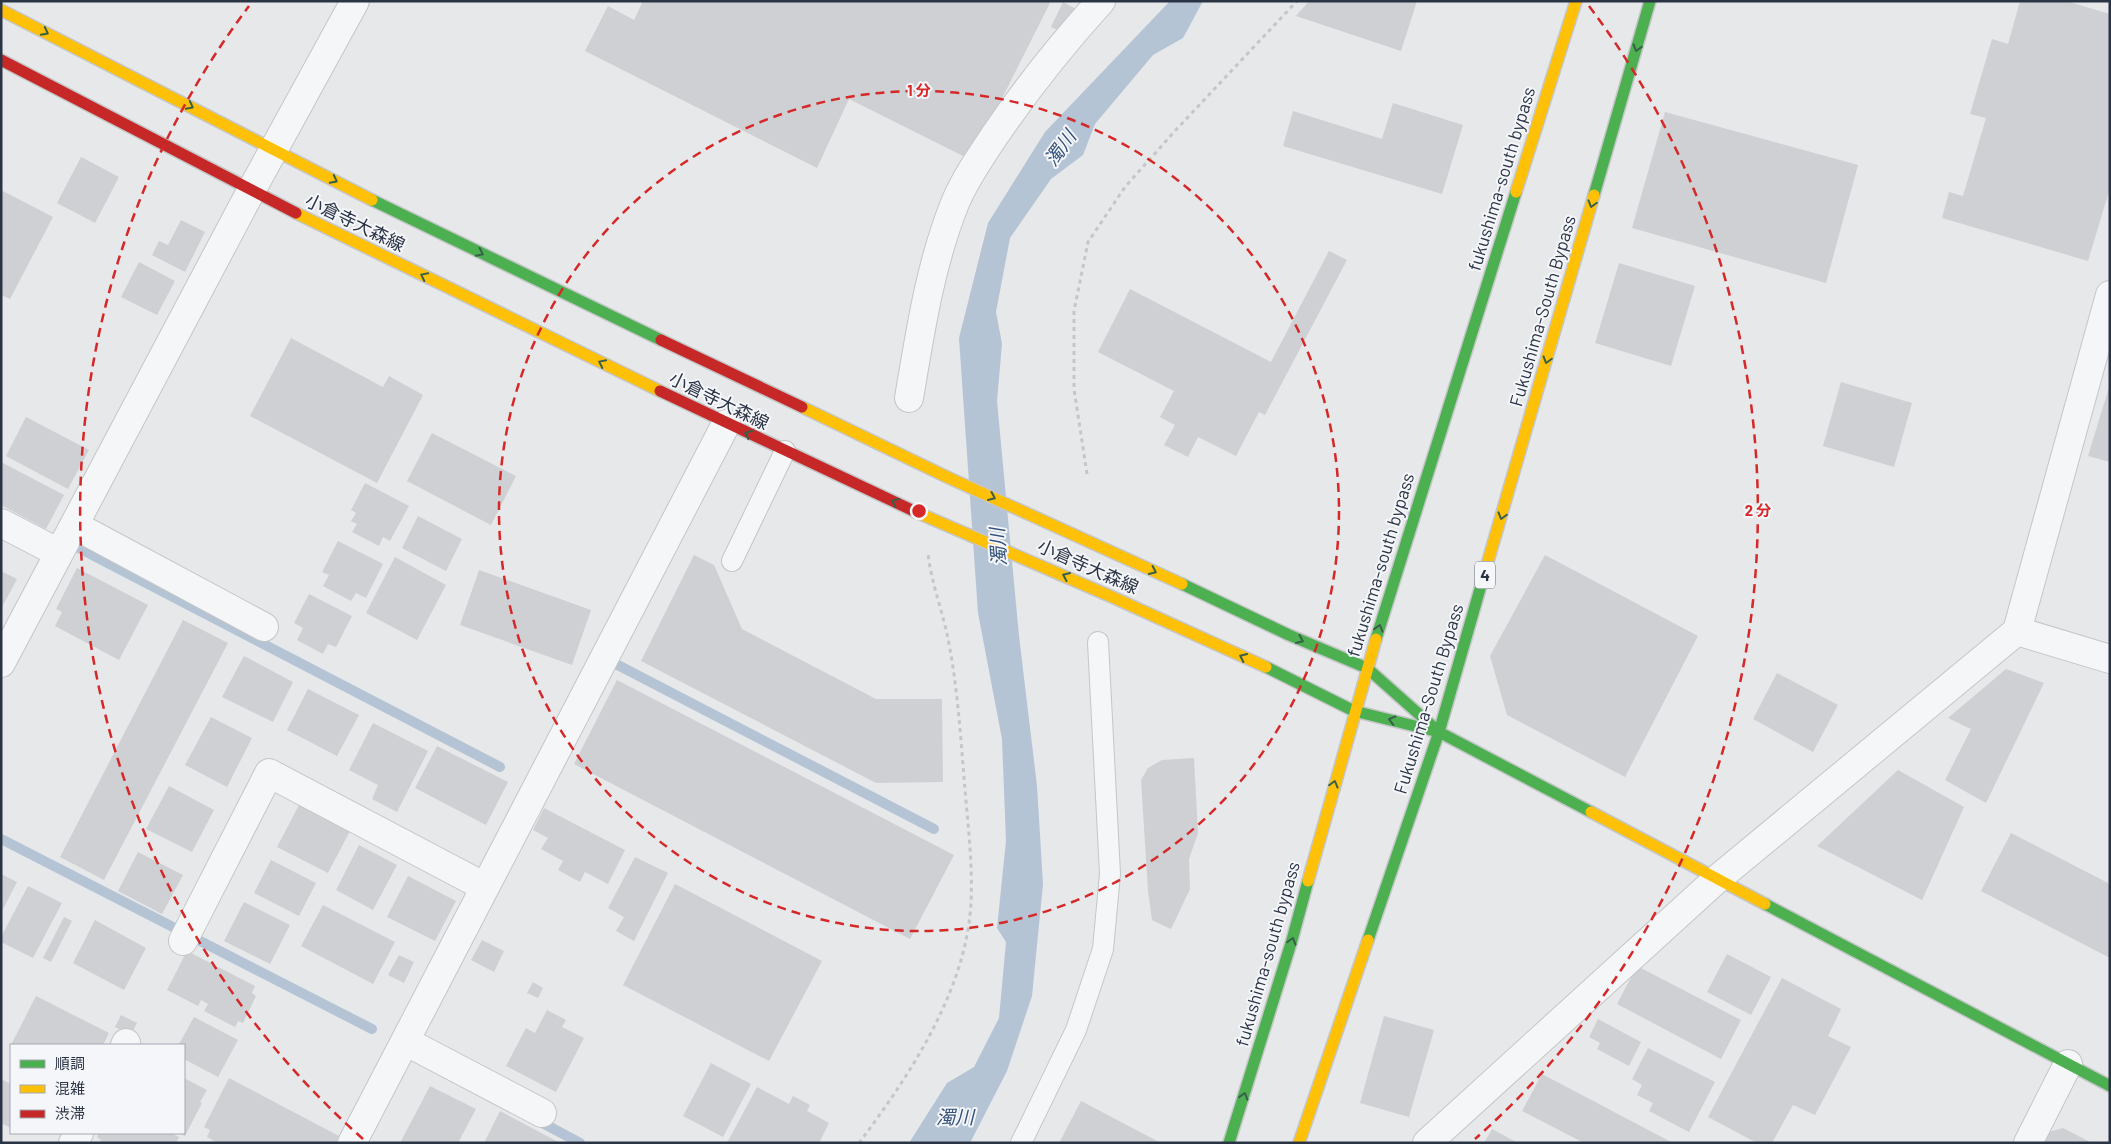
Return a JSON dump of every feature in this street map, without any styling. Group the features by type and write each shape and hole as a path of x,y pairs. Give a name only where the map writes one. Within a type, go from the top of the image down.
{"main road":[{"name":"fukushima-south bypass","path":"1229,1143 1292,940 1367,668 1576,1"},
{"name":"Fukushima-South Bypass","path":"1299,1143 1439,732 1650,1"},
{"path":"1,10 434,231 947,477 1367,668 1439,732 1716,880 2110,1086"},
{"name":"小倉寺大森線","path":"1,60 251,191 726,424 924,516 940,521 1110,596 1279,673 1354,711 1439,732"}],"street":[{"path":"1,663 251,191 356,1"},
{"path":"909,398 920,332 940,243 956,201 979,159 1018,102 1048,62 1101,1"},
{"path":"1427,1143 1716,880 2017,631 2110,295"},
{"path":"352,1143 726,424"},
{"path":"1,523 59,553"},
{"path":"74,525 264,627"},
{"path":"2017,631 2110,658"},
{"path":"184,941 269,773 485,887"},
{"path":"405,1041 542,1113"},
{"path":"2028,1143 2068,1064"}],"lane":[{"path":"732,561 785,451"},
{"path":"1021,1143 1076,1030 1103,949 1110,874 1098,642"}],"path":[{"path":"1087,474 1074,389 1074,311 1088,242 1125,187 1297,1"},
{"path":"859,1143 918,1057 937,1020 964,948 971,903 970,862 958,718 947,634 930,569 924,516"}],"water":[{"name":"濁川","path":"1170,1 1203,1 1183,38 1153,55 1095,124 1083,155 1051,179 1010,238 996,312 1002,344 997,401 1019,636 1037,786 1043,884 1032,996 1007,1071 970,1143 909,1143 947,1083 974,1067 999,1018 1006,942 997,928 1006,841 1002,739 978,613 959,338 988,223 1045,132"}],"building":[{"path":"643,1 1051,1 971,160 849,99 817,168 585,51 608,6 634,20"},
{"path":"1309,1 1417,1 1401,51 1296,16"},
{"path":"2020,1 2066,1 2110,14 2110,188 2088,261 1942,218 1949,192 1963,196 1986,118 1970,114 1992,39 2008,44"},
{"path":"1063,2 1080,11 1068,35 1051,27"},
{"path":"1393,103 1463,125 1442,194 1283,146 1293,111 1382,139"},
{"path":"1665,112 1858,165 1826,283 1632,228"},
{"path":"81,157 119,177 95,223 57,203"},
{"path":"1,190 53,217 10,299 1,295"},
{"path":"181,220 205,232 185,272 152,255 159,241 168,245"},
{"path":"1329,251 1347,260 1265,415 1259,412 1236,456 1198,437 1188,457 1164,445 1175,425 1160,417 1174,391 1098,352 1130,289 1271,362"},
{"path":"139,262 175,281 157,315 121,297"},
{"path":"1619,263 1695,286 1671,366 1595,343"},
{"path":"291,338 383,387 389,376 423,395 377,483 250,416"},
{"path":"1841,382 1912,403 1894,467 1823,446"},
{"path":"2110,384 2110,462 2088,456"},
{"path":"26,417 89,450 68,489 6,456"},
{"path":"432,433 516,476 491,525 407,481"},
{"path":"1,462 64,495 46,529 1,505"},
{"path":"365,483 409,506 390,541 383,537 379,546 352,532 357,524 351,521 356,513 351,510"},
{"path":"418,516 462,539 446,571 402,548"},
{"path":"338,541 383,564 366,598 356,593 351,601 323,586 329,575 322,572"},
{"path":"694,555 714,565 742,629 876,699 942,699 943,782 876,783 641,661"},
{"path":"1545,555 1698,636 1625,777 1507,715 1490,656"},
{"path":"395,557 446,585 417,640 366,613"},
{"path":"77,568 148,605 119,660 55,626 62,612 56,609"},
{"path":"479,570 591,610 572,665 460,625"},
{"path":"1,571 17,579 1,609"},
{"path":"309,594 352,616 336,647 328,644 323,654 297,640 303,628 294,623"},
{"path":"183,620 228,643 104,880 60,857"},
{"path":"244,656 293,682 273,722 222,697"},
{"path":"2006,669 2044,683 1986,803 1945,780 1971,729 1948,718"},
{"path":"1777,673 1838,705 1813,752 1753,719"},
{"path":"617,680 954,855 910,939 574,764"},
{"path":"308,689 359,715 337,756 287,730"},
{"path":"211,717 252,738 227,787 185,765"},
{"path":"373,723 428,751 397,812 372,799 378,785 349,770"},
{"path":"437,746 508,782 486,825 415,788"},
{"path":"1194,758 1198,833 1189,859 1190,889 1171,929 1152,920 1148,891 1141,780 1148,768 1162,760"},
{"path":"1898,770 1964,807 1922,900 1817,846"},
{"path":"169,786 214,810 192,852 146,829"},
{"path":"299,805 350,831 328,873 277,847"},
{"path":"544,808 625,850 608,884 585,872 580,882 558,870 563,861 541,849 548,838 533,830"},
{"path":"2011,833 2110,884 2110,958 1981,891"},
{"path":"359,845 397,865 373,910 336,890"},
{"path":"138,852 183,875 162,914 118,891"},
{"path":"635,857 668,873 634,941 616,931 624,917 608,908"},
{"path":"271,860 316,883 299,916 254,893"},
{"path":"1,874 17,882 1,913"},
{"path":"408,876 456,901 435,941 387,917"},
{"path":"675,884 822,961 769,1061 623,985"},
{"path":"28,886 62,903 33,958 1,942 1,937"},
{"path":"244,902 290,925 270,964 224,941"},
{"path":"323,905 395,942 373,984 301,946"},
{"path":"64,917 72,921 51,962 43,958"},
{"path":"95,920 146,948 124,990 73,963"},
{"path":"482,940 504,951 494,972 471,960"},
{"path":"187,951 255,986 252,993 256,996 243,1023 238,1021 235,1027 204,1011 208,1004 201,1000 198,1006 167,990"},
{"path":"1727,954 1771,977 1751,1015 1707,992"},
{"path":"399,955 414,962 404,983 388,975"},
{"path":"1637,966 1741,1020 1721,1059 1617,1004"},
{"path":"1782,978 1841,1009 1828,1036 1851,1047 1815,1115 1793,1105 1772,1143 1757,1143 1708,1117"},
{"path":"533,982 543,988 538,998 527,993"},
{"path":"36,996 109,1033 104,1044 12,1044"},
{"path":"547,1010 566,1020 562,1027 584,1038 556,1092 506,1066 526,1028 535,1033"},
{"path":"121,1015 137,1023 131,1035 115,1027"},
{"path":"1384,1016 1434,1030 1409,1117 1360,1103"},
{"path":"194,1017 238,1040 218,1077 185,1060 185,1044 179,1044"},
{"path":"1598,1019 1641,1042 1629,1066 1597,1049 1600,1043 1589,1037"},
{"path":"1648,1048 1715,1082 1689,1132 1649,1111 1653,1103 1637,1095 1642,1085 1632,1079"},
{"path":"711,1063 751,1084 723,1137 683,1116"},
{"path":"1542,1074 1673,1143 1584,1143 1522,1111"},
{"path":"229,1078 339,1136 336,1143 217,1143 207,1137 210,1130 204,1127"},
{"path":"1,1079 10,1084 10,1128 1,1123"},
{"path":"185,1079 207,1090 185,1136 181,1134 185,1134"},
{"path":"430,1086 476,1109 458,1143 400,1143"},
{"path":"757,1087 789,1104 793,1096 810,1105 807,1111 829,1123 819,1143 727,1143"},
{"path":"1081,1101 1161,1143 1059,1143"},
{"path":"500,1111 560,1143 484,1143"},
{"path":"2063,1128 2092,1143 2040,1143 2045,1133"},
{"path":"1492,1129 1518,1143 1484,1143"},
{"path":"98,1134 173,1134 179,1137 176,1143 100,1143 101,1140 97,1137"}],"waterway":[{"path":"77,547 500,767"},
{"path":"612,662 934,829"},
{"path":"1,839 372,1029"},
{"path":"535,1119 580,1143"}],"traffic: fast":[{"path":"1594,195 1650,1"},
{"path":"1376,639 1516,192"},
{"path":"372,200 661,340"},
{"path":"1368,940 1439,732 1484,575"},
{"path":"1182,584 1289,635 1367,668 1439,732 1591,812"},
{"path":"1266,667 1354,711 1435,731"},
{"path":"1229,1143 1292,940 1308,881"},
{"path":"1765,904 2110,1086"}],"traffic: slow":[{"path":"1516,192 1576,1"},
{"path":"1,10 372,200"},
{"path":"1484,575 1594,195"},
{"path":"296,213 660,391"},
{"path":"802,407 947,477 1182,584"},
{"path":"916,512 1110,596 1266,667"},
{"path":"1308,881 1376,639"},
{"path":"1591,812 1765,904"},
{"path":"1299,1143 1368,940"}],"traffic: jam":[{"path":"1,60 296,213"},
{"path":"661,340 802,407"},
{"path":"660,391 916,512"}]}
